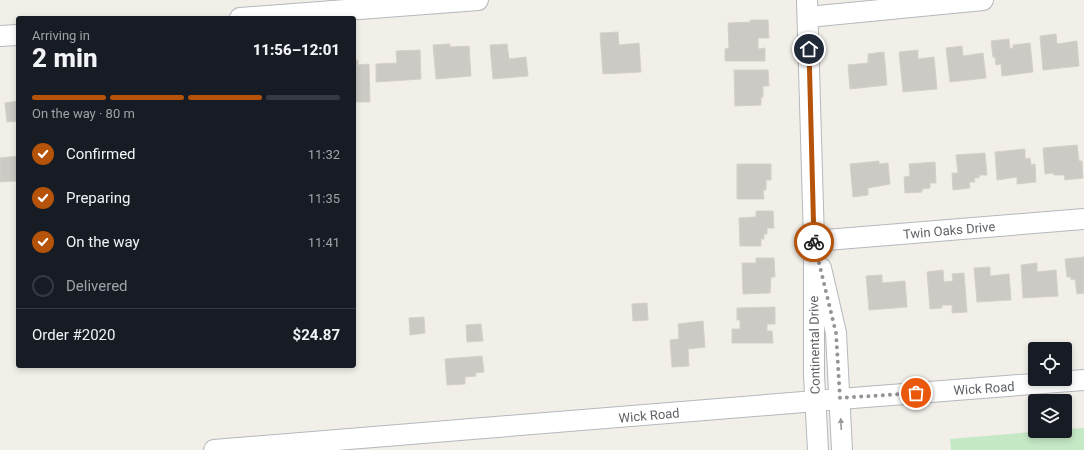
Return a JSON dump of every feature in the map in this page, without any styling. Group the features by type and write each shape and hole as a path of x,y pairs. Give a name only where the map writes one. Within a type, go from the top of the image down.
{"street":[{"path":"266,16 478,0"},
{"path":"808,9 983,0"},
{"name":"Continental Drive","path":"808,9 814,241 813,280 815,402 818,450"},
{"path":"0,36 16,35"},
{"name":"Twin Oaks Drive","path":"814,241 1084,219"},
{"name":"Continental Drive","path":"814,241 836,333 842,450"},
{"name":"Wick Road","path":"214,450 815,402 840,398 1084,380"}],"green space":[{"path":"1084,428 1084,450 951,450 950,439 1028,432 1028,438 1072,438 1072,429"}],"building":[{"path":"750,20 768,20 769,38 758,38 758,49 765,48 765,61 725,61 725,49 729,48 728,23 751,22"},
{"path":"618,32 619,45 639,43 641,72 603,74 600,33"},
{"path":"1056,34 1057,44 1077,41 1079,66 1043,70 1040,36"},
{"path":"1009,39 1010,49 1013,48 1013,45 1030,43 1033,72 1002,76 1001,64 996,65 995,57 993,57 991,41"},
{"path":"450,44 450,47 469,46 471,76 436,79 433,45"},
{"path":"507,44 509,59 526,57 528,76 493,79 490,45"},
{"path":"962,46 963,56 983,53 986,78 950,82 946,48"},
{"path":"420,50 421,79 376,82 376,64 397,63 396,51"},
{"path":"918,50 918,59 934,57 937,89 903,92 899,52"},
{"path":"884,52 887,85 850,89 848,65 868,63 868,54"},
{"path":"356,60 358,60 358,65 369,64 370,102 356,102"},
{"path":"734,70 768,70 769,86 763,86 761,105 735,106"},
{"path":"16,101 16,121 7,122 5,103"},
{"path":"1077,145 1079,161 1082,161 1083,178 1065,180 1064,175 1054,175 1053,173 1045,174 1043,148"},
{"path":"1025,149 1025,159 1030,158 1031,165 1035,164 1036,182 1017,184 1017,177 997,180 995,152"},
{"path":"985,153 987,175 979,175 979,178 974,178 975,182 969,182 970,188 953,190 952,173 958,173 956,155"},
{"path":"16,156 16,181 0,182 0,158"},
{"path":"879,161 879,164 888,163 890,184 868,188 868,195 853,197 850,164"},
{"path":"935,162 936,183 930,183 930,188 922,189 922,192 905,193 904,177 910,176 909,164"},
{"path":"737,164 771,164 771,180 766,180 766,190 763,190 764,199 737,199"},
{"path":"756,211 773,211 774,228 767,228 767,234 764,234 764,239 761,239 761,246 740,246 739,218 756,217"},
{"path":"1084,257 1084,293 1077,294 1075,279 1071,280 1071,277 1067,277 1065,259"},
{"path":"756,258 774,258 775,277 771,277 770,293 743,294 742,263 756,263"},
{"path":"1037,263 1037,272 1056,270 1058,296 1023,298 1021,265"},
{"path":"990,267 990,276 1009,274 1011,300 977,302 974,268"},
{"path":"943,270 944,282 953,281 952,274 964,273 967,312 952,313 952,305 942,305 942,308 930,309 927,272"},
{"path":"882,275 882,283 905,281 907,307 869,310 866,276"},
{"path":"647,303 648,320 633,321 632,304"},
{"path":"775,307 775,324 767,324 767,331 772,331 773,343 732,343 732,329 740,329 740,320 737,320 737,308"},
{"path":"424,317 425,333 410,335 409,318"},
{"path":"703,321 705,347 688,349 689,366 672,367 670,340 679,339 678,324"},
{"path":"481,324 483,341 467,342 466,325"},
{"path":"482,356 484,372 475,373 476,376 465,377 465,384 447,385 445,359"}],"way so far":[{"path":"814,242 836,333 840,398 916,393"}],"route":[{"path":"809,49 814,242"}]}
